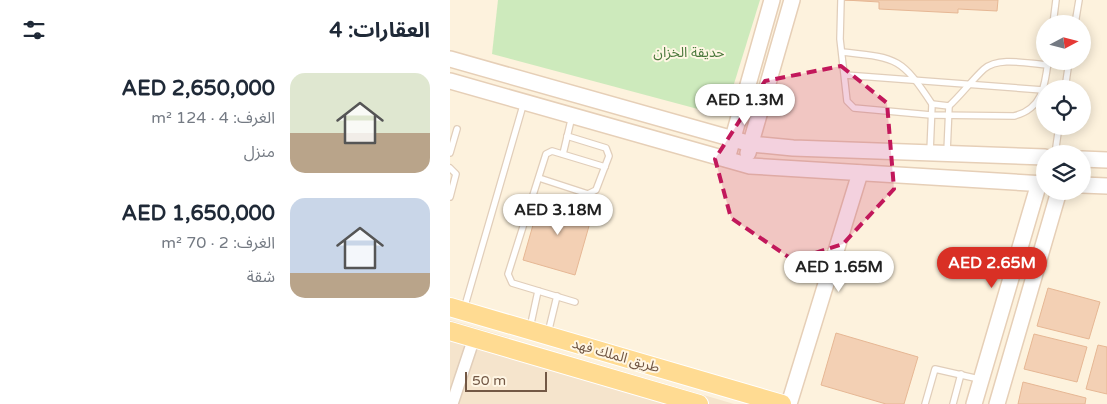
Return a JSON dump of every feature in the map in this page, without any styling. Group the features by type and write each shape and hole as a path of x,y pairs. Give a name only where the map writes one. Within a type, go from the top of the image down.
{"main road":[{"name":"طريق الملك فهد","path":"457,309 782,404"},
{"name":"طريق الملك فهد","path":"450,331 688,402"}],"street":[{"path":"727,159 772,0"},
{"path":"745,164 792,0"},
{"path":"450,59 751,144 793,148 1036,158"},
{"path":"450,81 745,164 1036,184"},
{"path":"1091,159 1107,160"},
{"path":"789,404 860,173"},
{"path":"1091,185 1107,186"},
{"path":"974,404 1037,200"},
{"path":"997,404 1056,200"},
{"path":"452,404 474,338"}],"lane":[{"path":"841,0 842,52 847,101 854,108 931,115 999,117 1020,115 1034,107 1036,103"},
{"path":"1054,15 1056,0"},
{"path":"1076,15 1079,0"},
{"path":"842,52 891,58 916,79 932,104 930,153"},
{"path":"946,154 950,106 985,68 1005,62 1036,63"},
{"path":"845,75 1036,89"},
{"path":"457,309 524,102"},
{"path":"932,104 950,106"},
{"path":"563,154 572,116"},
{"path":"450,153 457,129"},
{"path":"539,178 588,194 596,190 609,156 606,148 567,136"},
{"path":"575,302 512,284 508,274 546,154 552,151 605,167"},
{"path":"450,168 456,174 450,197"},
{"path":"530,330 538,291"},
{"path":"548,335 557,296"},
{"path":"925,404 935,369 982,379"},
{"path":"953,404 961,374"}],"highlighted area":[{"path":"841,66 887,103 894,189 843,244 793,260 731,218 715,159 765,81"}],"shaded area":[{"path":"450,320 734,404 450,404"}],"green space":[{"name":"حديقة الخزان","path":"498,0 760,0 724,116 492,54"}],"building":[{"path":"845,0 998,0 997,11 958,9 958,13 879,9 879,2"},
{"path":"541,197 593,212 575,275 523,260"},
{"path":"1048,288 1100,302 1089,339 1037,326"},
{"path":"836,333 918,357 904,404 886,404 821,385"},
{"path":"1034,334 1087,347 1077,382 1024,369"},
{"path":"1098,345 1107,347 1107,394 1086,389"},
{"path":"1023,382 1086,398 1085,404 1018,404"}]}
